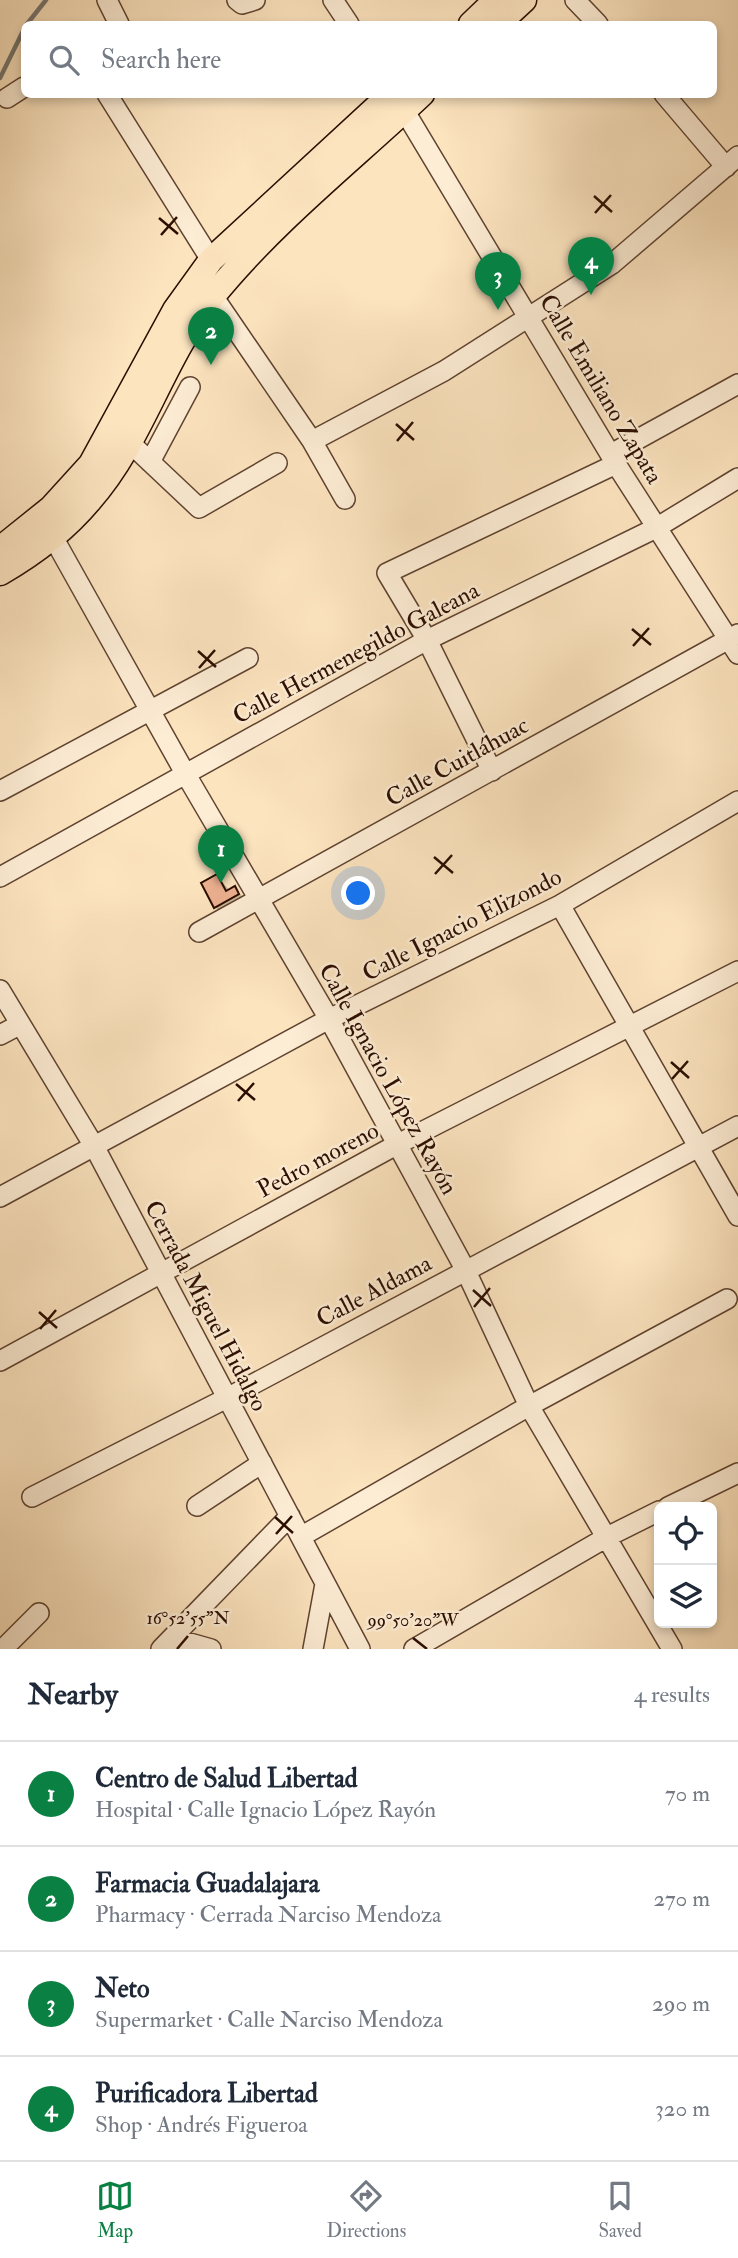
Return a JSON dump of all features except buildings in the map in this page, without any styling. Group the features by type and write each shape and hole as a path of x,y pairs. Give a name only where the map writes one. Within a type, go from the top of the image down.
{"main road":[{"path":"474,21 496,0"},
{"path":"501,21 524,0"},
{"path":"0,549 51,508 91,464 169,320 211,260 403,99"},
{"path":"0,573 53,537 92,499 129,442 169,362 213,296 403,99"}],"street":[{"path":"107,0 118,21"},
{"path":"237,0 242,4 255,0"},
{"path":"333,0 347,21"},
{"path":"575,0 595,21"},
{"path":"7,98 21,90"},
{"path":"110,98 211,260"},
{"path":"312,441 444,371 611,264 732,161 668,98"},
{"name":"Calle Emiliano Zapata","path":"403,99 613,459 656,528 735,642"},
{"path":"213,296 312,441 345,499"},
{"path":"492,771 427,640 387,573 613,459 738,384"},
{"path":"150,462 190,387"},
{"path":"129,442 199,508 277,463"},
{"name":"Calle Hermenegildo Galeana","path":"0,877 427,640 656,528 738,478"},
{"name":"Calle Ignacio López Rayón","path":"53,537 185,774 329,1019 398,1144 465,1269 529,1406 672,1649"},
{"name":"Calle Cuitláhuac","path":"200,932 492,771 735,642"},
{"path":"0,791 248,658"},
{"name":"Calle Ignacio Elizondo","path":"0,1197 329,1019 560,905 738,801"},
{"path":"560,905 631,1024 738,1216"},
{"name":"Pedro moreno","path":"0,1361 398,1144 738,971"},
{"name":"Cerrada Miguel Hidalgo","path":"0,990 94,1146 360,1649"},
{"path":"0,1035 19,1025"},
{"name":"Calle Aldama","path":"32,1497 227,1398 738,1126"},
{"path":"302,1536 529,1406 727,1299"},
{"path":"197,1506 262,1463"},
{"path":"678,1502 738,1473"},
{"path":"414,1649 607,1536 654,1513"},
{"path":"167,1644 290,1516"},
{"path":"313,1649 326,1584"},
{"path":"3,1649 39,1613"},
{"path":"167,1644 211,1649"}],"waterway":[{"path":"29,21 46,0"},
{"path":"0,78 21,35"}],"place":[{"name":"Purificadora Libertad","path":"591,295"},
{"name":"Neto","path":"498,310"},
{"name":"Farmacia Guadalajara","path":"211,365"},
{"name":"Centro de Salud Libertad","path":"221,883"}]}
